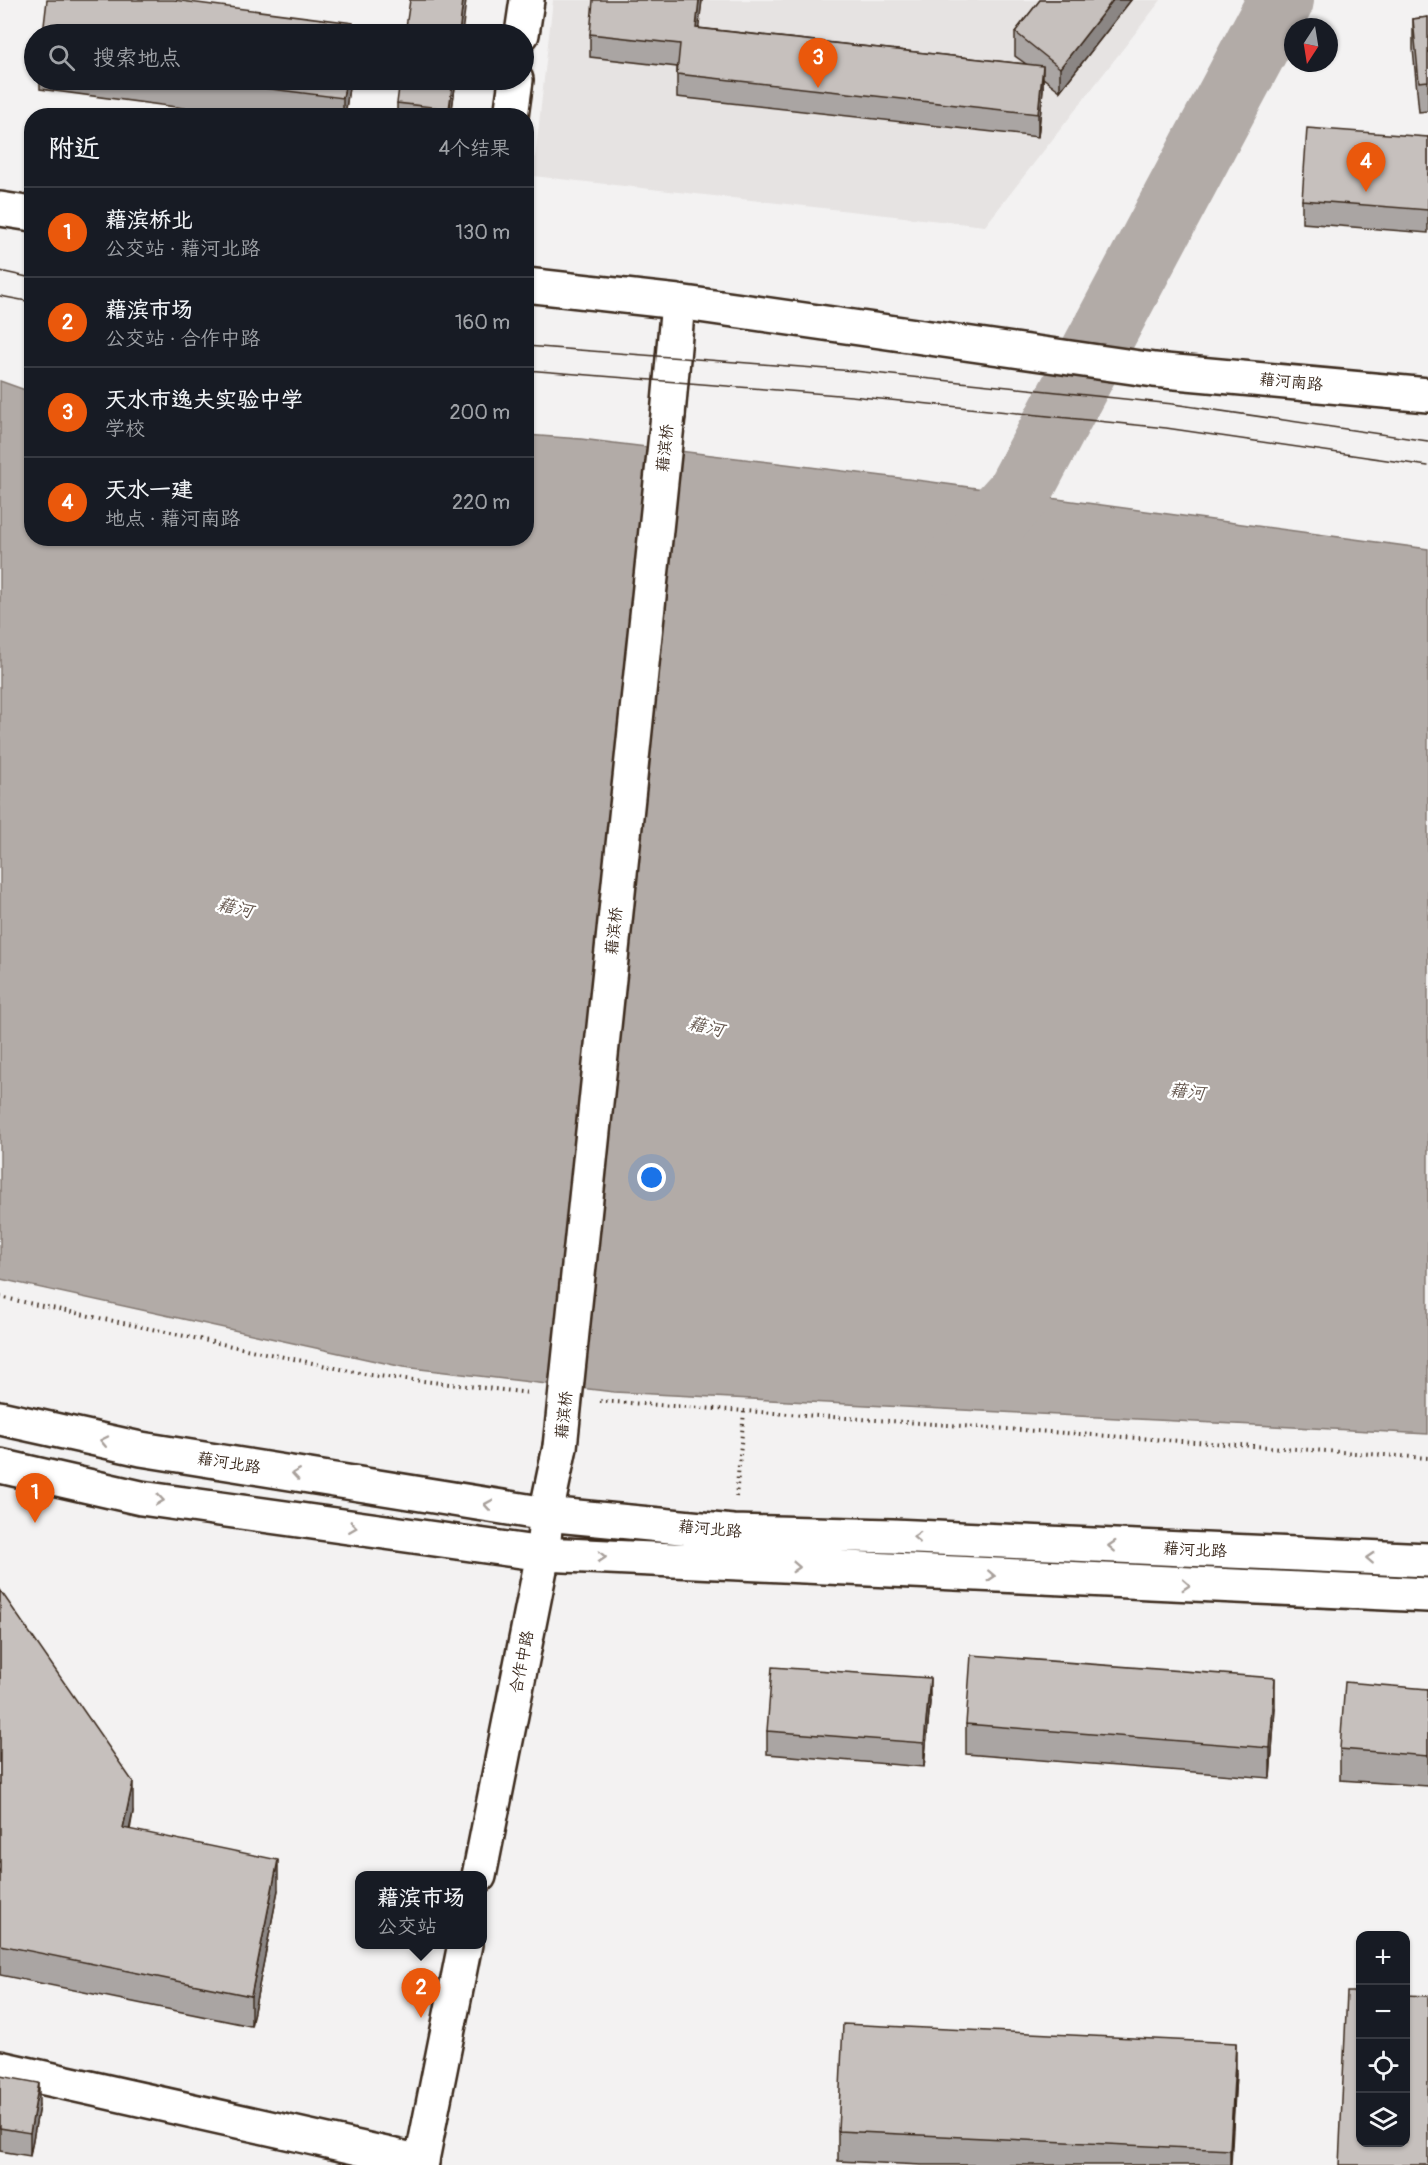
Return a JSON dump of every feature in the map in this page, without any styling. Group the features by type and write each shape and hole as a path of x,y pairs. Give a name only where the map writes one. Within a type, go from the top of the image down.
{"main road":[{"path":"523,24 527,0"},
{"path":"512,108 515,90"},
{"path":"0,209 24,213"},
{"name":"藉河南路","path":"534,286 678,302 1154,370 1428,394"},
{"name":"藉滨桥","path":"560,1448 678,302"},
{"name":"藉河北路","path":"0,1418 141,1449 546,1514 733,1532 905,1537 1428,1560"},
{"name":"合作中路","path":"480,1871 543,1554 546,1514 560,1448"},
{"name":"藉河北路","path":"0,1466 141,1498 543,1554 1428,1595"},
{"path":"0,2068 421,2164 464,1949"}],"path":[{"path":"0,1297 369,1375 534,1394"},
{"path":"593,1401 1428,1458"},
{"path":"733,1532 744,1412"}],"shaded area":[{"path":"553,0 1161,0 985,226 534,176"}],"water":[{"name":"藉河","path":"0,381 24,390 24,546 534,546 534,436 581,439 924,481 1428,549 1428,1434 614,1392 403,1367 0,1279"}],"building":[{"path":"47,0 174,0 353,23 353,24 44,24"},
{"path":"410,0 463,0 460,24 406,24"},
{"path":"593,0 699,0 696,28 1043,66 1038,114 677,74 680,44 590,34"},
{"path":"1040,0 1113,0 1060,68 1015,32"},
{"path":"1428,17 1428,81 1419,82 1413,19"},
{"path":"279,90 344,90 343,98"},
{"path":"399,90 452,90 449,108 397,103"},
{"path":"1307,128 1428,137 1428,210 1302,200"},
{"path":"0,1590 133,1782 123,1828 278,1860 251,1996 0,1945"},
{"path":"971,1655 1275,1678 1270,1748 966,1724"},
{"path":"772,1667 930,1678 924,1743 767,1731"},
{"path":"1345,1682 1428,1689 1428,1756 1340,1749"},
{"path":"1347,1992 1356,1992 1356,2147 1410,2147 1410,1995 1428,1996 1428,2165 1339,2165"},
{"path":"843,2024 1236,2043 1230,2150 838,2131"},
{"path":"0,2076 39,2083 30,2133 0,2128"}],"waterway":[{"path":"957,562 1018,494 1281,0"}],"tram line":[{"path":"0,271 24,276"},
{"path":"0,296 24,300"},
{"path":"534,347 854,371 1173,404 1428,441"},
{"path":"534,371 851,396 1166,428 1428,466"}],"place":[{"name":"天水市逸夫实验中学","path":"818,88"},
{"name":"天水一建","path":"1366,192"},
{"name":"藉滨桥北","path":"35,1523"},
{"name":"藉滨市场","path":"421,2018"}]}
